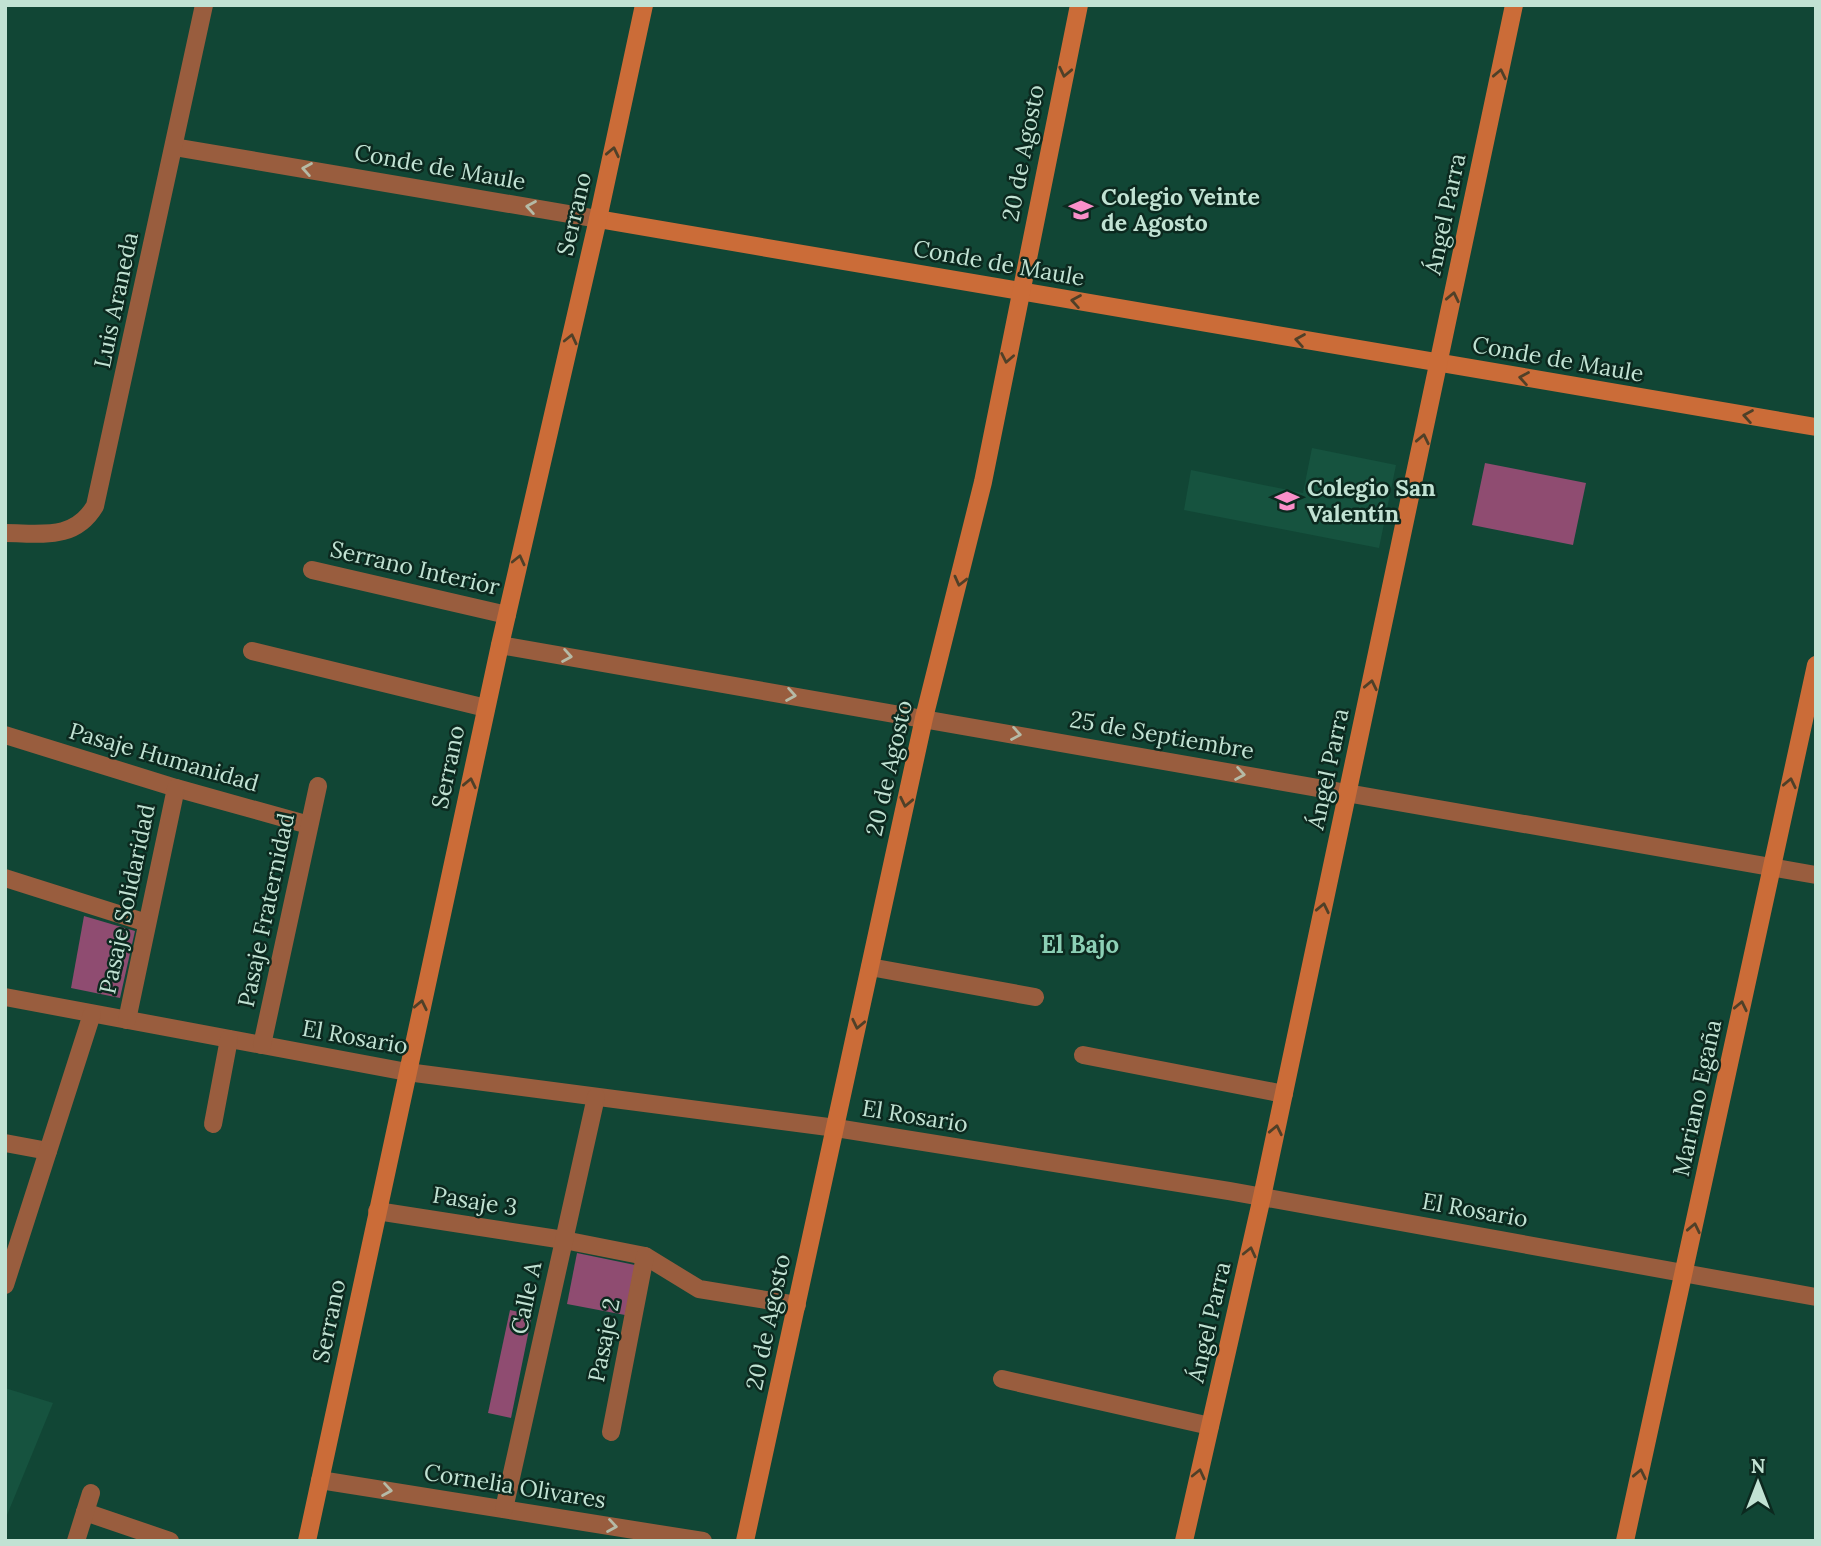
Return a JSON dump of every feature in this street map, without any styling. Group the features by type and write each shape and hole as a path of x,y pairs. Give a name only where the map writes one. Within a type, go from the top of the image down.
{"street":[{"name":"Luis Araneda","path":"5,533 62,532 81,524 95,506 204,5"},
{"name":"Serrano","path":"307,1541 486,708 644,5"},
{"name":"20 de Agosto","path":"745,1541 924,718 980,494 1079,5"},
{"name":"Ángel Parra","path":"1184,1541 1262,1197 1514,5"},
{"name":"Conde de Maule","path":"174,147 1816,427"},
{"name":"Serrano Interior","path":"312,570 507,614"},
{"name":"25 de Septiembre","path":"500,645 1816,875"},
{"path":"252,651 486,708"},
{"name":"Mariano Egaña","path":"1625,1541 1816,665"},
{"name":"Pasaje Humanidad","path":"5,736 309,825"},
{"name":"Pasaje Fraternidad","path":"262,1045 318,786"},
{"name":"Pasaje Solidaridad","path":"127,1020 176,788"},
{"path":"5,878 147,923"},
{"path":"870,967 1035,997"},
{"name":"El Rosario","path":"5,997 407,1072 836,1128 1262,1197 1816,1297"},
{"name":"Pasaje Solidaridad","path":"6,1282 92,1014"},
{"path":"213,1124 229,1039"},
{"path":"1083,1055 1284,1094"},
{"name":"Calle A","path":"505,1509 596,1097"},
{"path":"5,1143 48,1151"},
{"name":"Pasaje 3","path":"377,1211 564,1240 645,1256"},
{"path":"645,1256 699,1289 797,1305"},
{"name":"Pasaje 2","path":"611,1432 645,1256"},
{"path":"1002,1379 1210,1426"},
{"name":"Cornelia Olivares","path":"320,1480 703,1541"},
{"path":"76,1541 91,1493"},
{"path":"85,1512 170,1541"}],"shaded area":[{"name":"Colegio San Valentín","path":"1312,448 1396,465 1379,548 1184,510 1191,470 1303,493"},
{"path":"1485,463 1586,483 1573,545 1472,525"},
{"path":"84,916 135,931 120,998 71,988"},
{"path":"577,1253 635,1265 625,1315 567,1304"},
{"path":"510,1310 532,1315 511,1418 488,1413"},
{"path":"5,1388 53,1403 5,1520"}],"place":[{"name":"Colegio Veinte de Agosto","path":"1081,210"},
{"name":"Colegio San Valentín","path":"1287,501"}],"district":[{"name":"El Bajo","path":"1080,945"}]}
